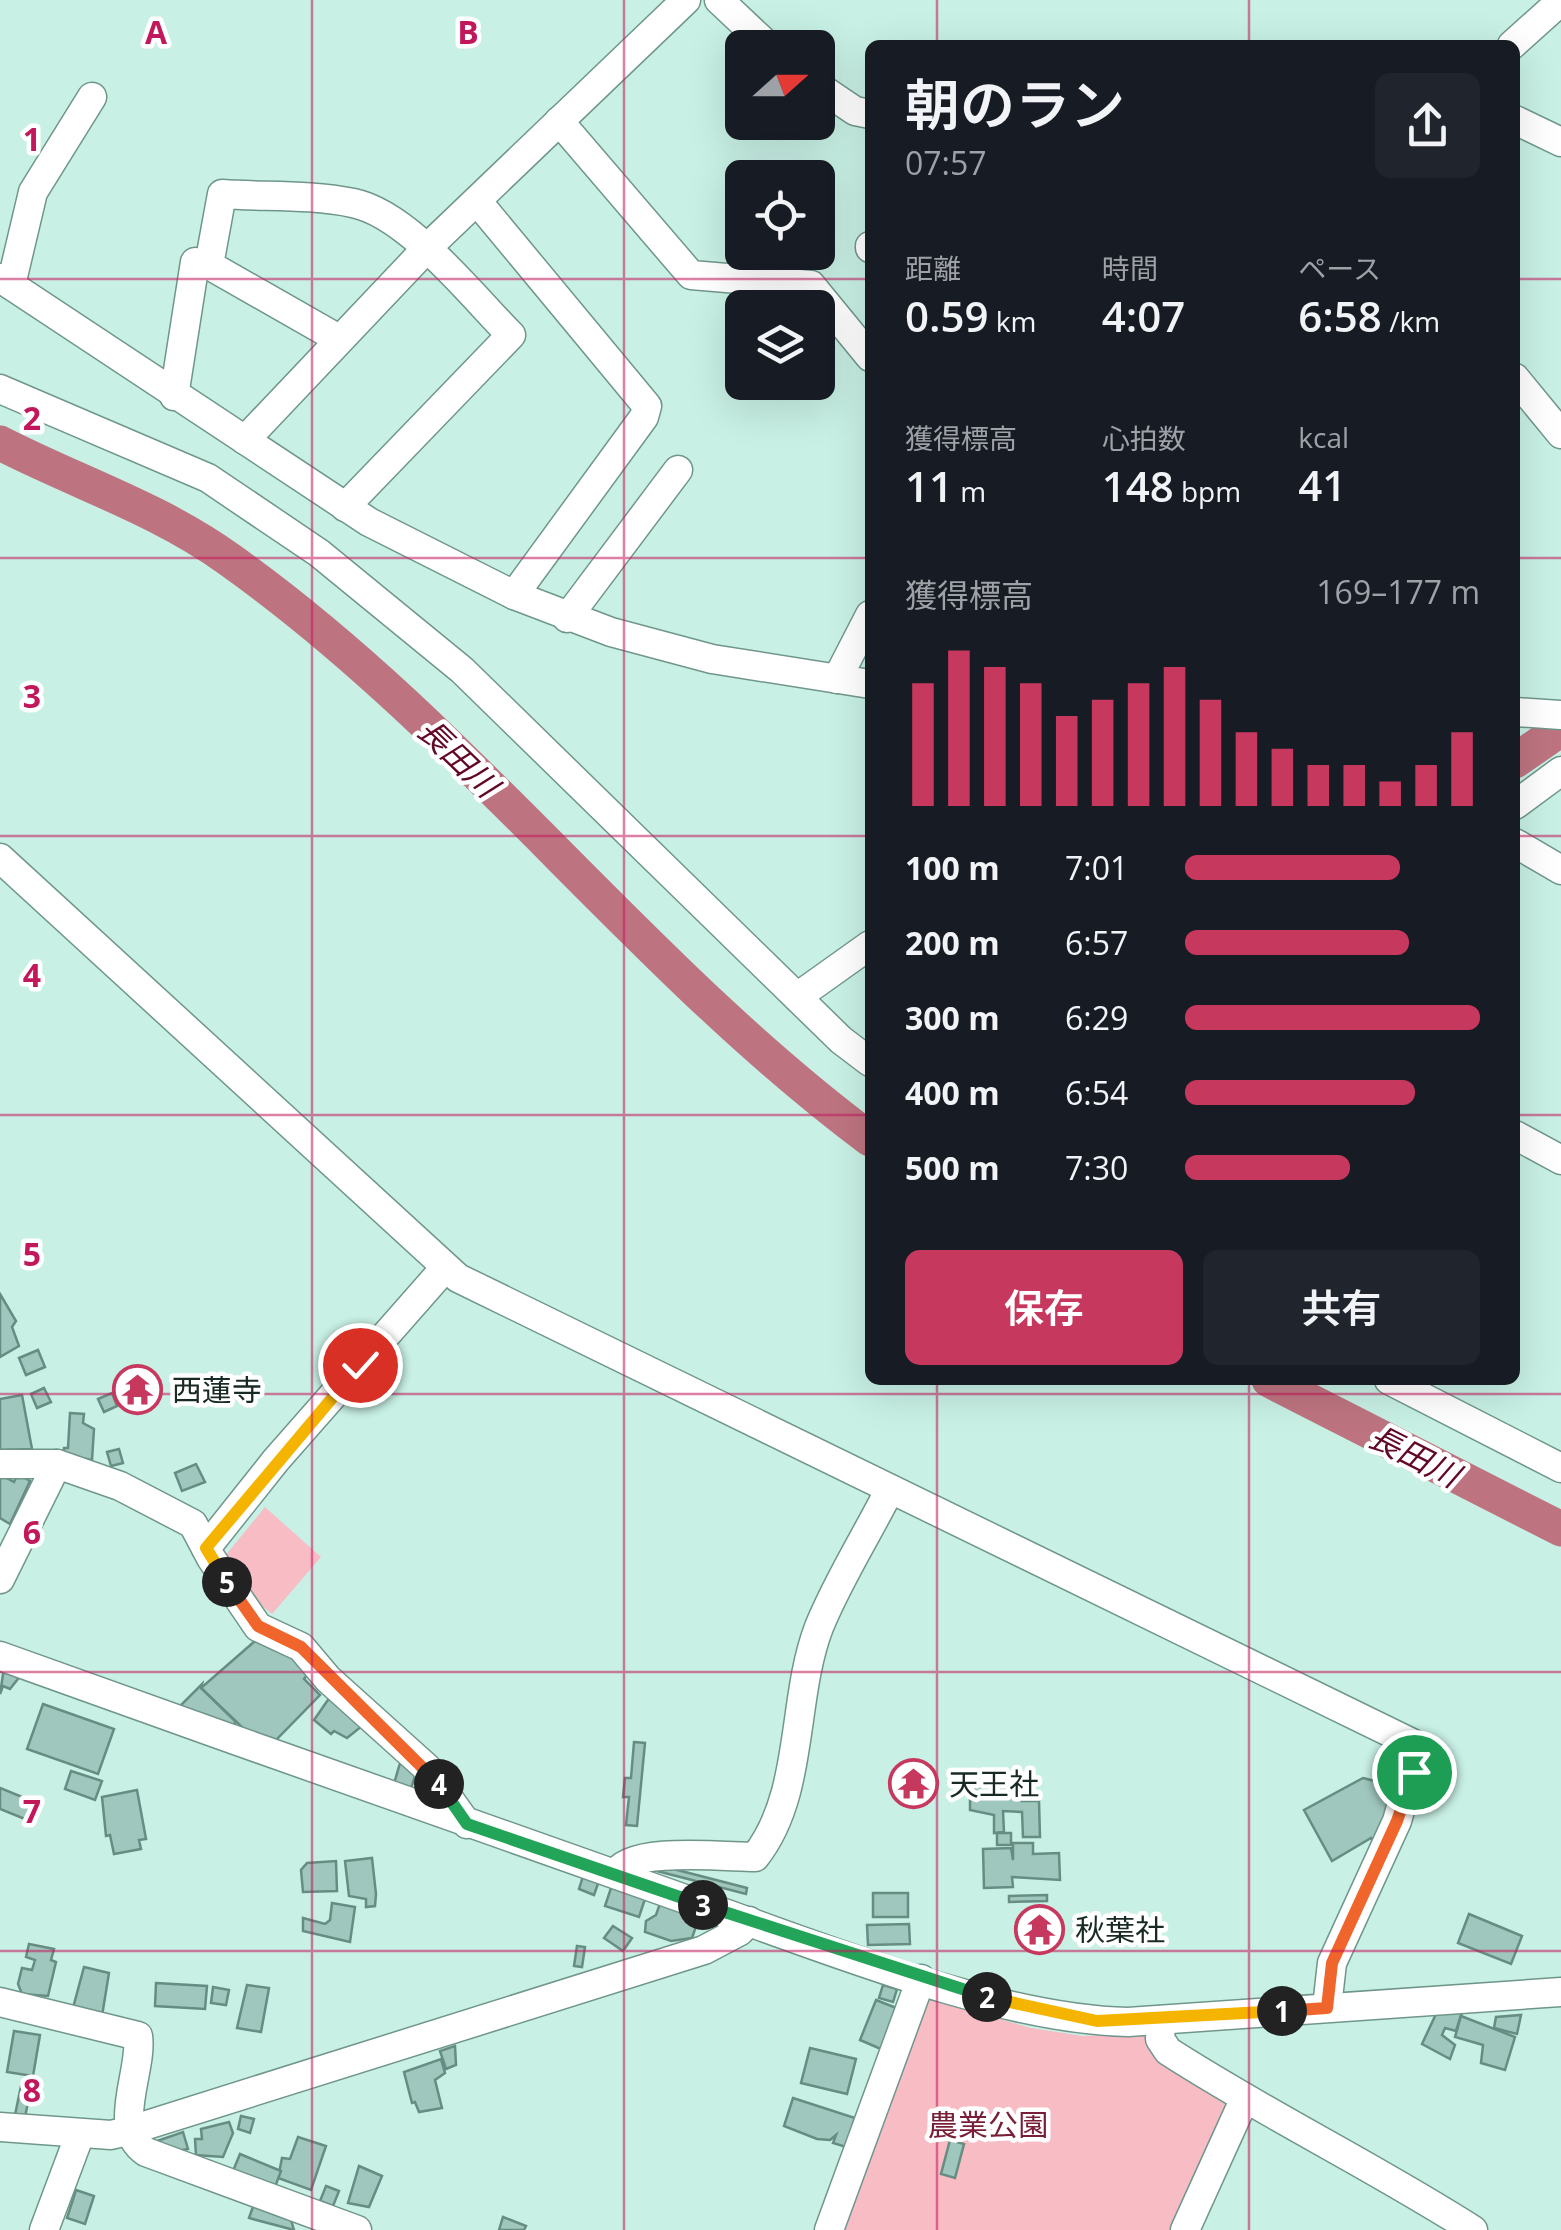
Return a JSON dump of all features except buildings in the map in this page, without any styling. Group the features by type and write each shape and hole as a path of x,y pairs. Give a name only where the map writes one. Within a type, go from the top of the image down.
{"street":[{"path":"244,440 337,338 426,249 686,0"},
{"path":"719,0 751,30"},
{"path":"1518,40 1561,2"},
{"path":"92,96 33,192 6,282 345,507 514,596 567,618 712,659 865,683"},
{"path":"835,97 865,113"},
{"path":"559,121 691,275 811,285 865,351"},
{"path":"1520,122 1561,142"},
{"path":"209,265 222,194 354,203 379,214 426,249 511,335 345,507"},
{"path":"477,202 648,406 644,417 514,596"},
{"path":"174,396 195,262 209,265 337,338"},
{"path":"1520,384 1561,434"},
{"path":"0,389 208,478 318,553 462,670 865,1057"},
{"path":"567,618 678,470"},
{"path":"837,680 865,625"},
{"path":"1520,712 1561,715"},
{"path":"1520,801 1561,770"},
{"path":"1520,846 1561,870"},
{"path":"0,858 444,1270 1418,1746 1397,1821 1332,1963 1327,2008"},
{"path":"797,996 865,948"},
{"path":"1520,1138 1561,1160"},
{"path":"206,1548 276,1460 444,1270"},
{"path":"1400,1385 1561,1468"},
{"path":"0,1464 57,1464 120,1486 193,1524 258,1626 301,1647 328,1679 428,1768 467,1824"},
{"path":"0,1579 57,1464"},
{"path":"616,1874 623,1864 641,1858 755,1857 768,1840 782,1804 820,1627 890,1489"},
{"path":"0,1656 749,1921 921,1979 1071,2018 1161,2020 1561,1992"},
{"path":"0,2127 80,2134 131,2130 704,1950 740,1931 749,1921"},
{"path":"830,2230 921,1979"},
{"path":"0,2002 138,2036 131,2130 146,2152 358,2230"},
{"path":"1161,2020 1160,2039 1168,2050 1244,2100 1398,2182 1473,2230"},
{"path":"1186,2230 1244,2100"},
{"path":"44,2230 80,2134"}],"green space":[{"path":"265,1507 321,1557 272,1614 256,1601 225,1556"},
{"name":"農業公園","path":"923,1997 1031,2028 1083,2036 1143,2032 1222,2097 1226,2109 1169,2230 838,2230"}],"waterway":[{"name":"長田川","path":"0,443 175,525 230,560 315,626 475,771 706,999 786,1072 865,1135"},
{"path":"1520,758 1561,729"},
{"name":"長田川","path":"1279,1385 1561,1529"}],"place":[{"name":"西蓮寺","path":"137,1389"},
{"name":"天王社","path":"914,1783"},
{"name":"秋葉社","path":"1040,1929"}],"route":[{"path":"360,1365 276,1460 206,1548 258,1626 301,1647 328,1679 428,1768 467,1824 921,1979 1071,2018 1128,2022 1327,2008 1326,1988 1332,1963 1370,1884 1414,1772"}]}
